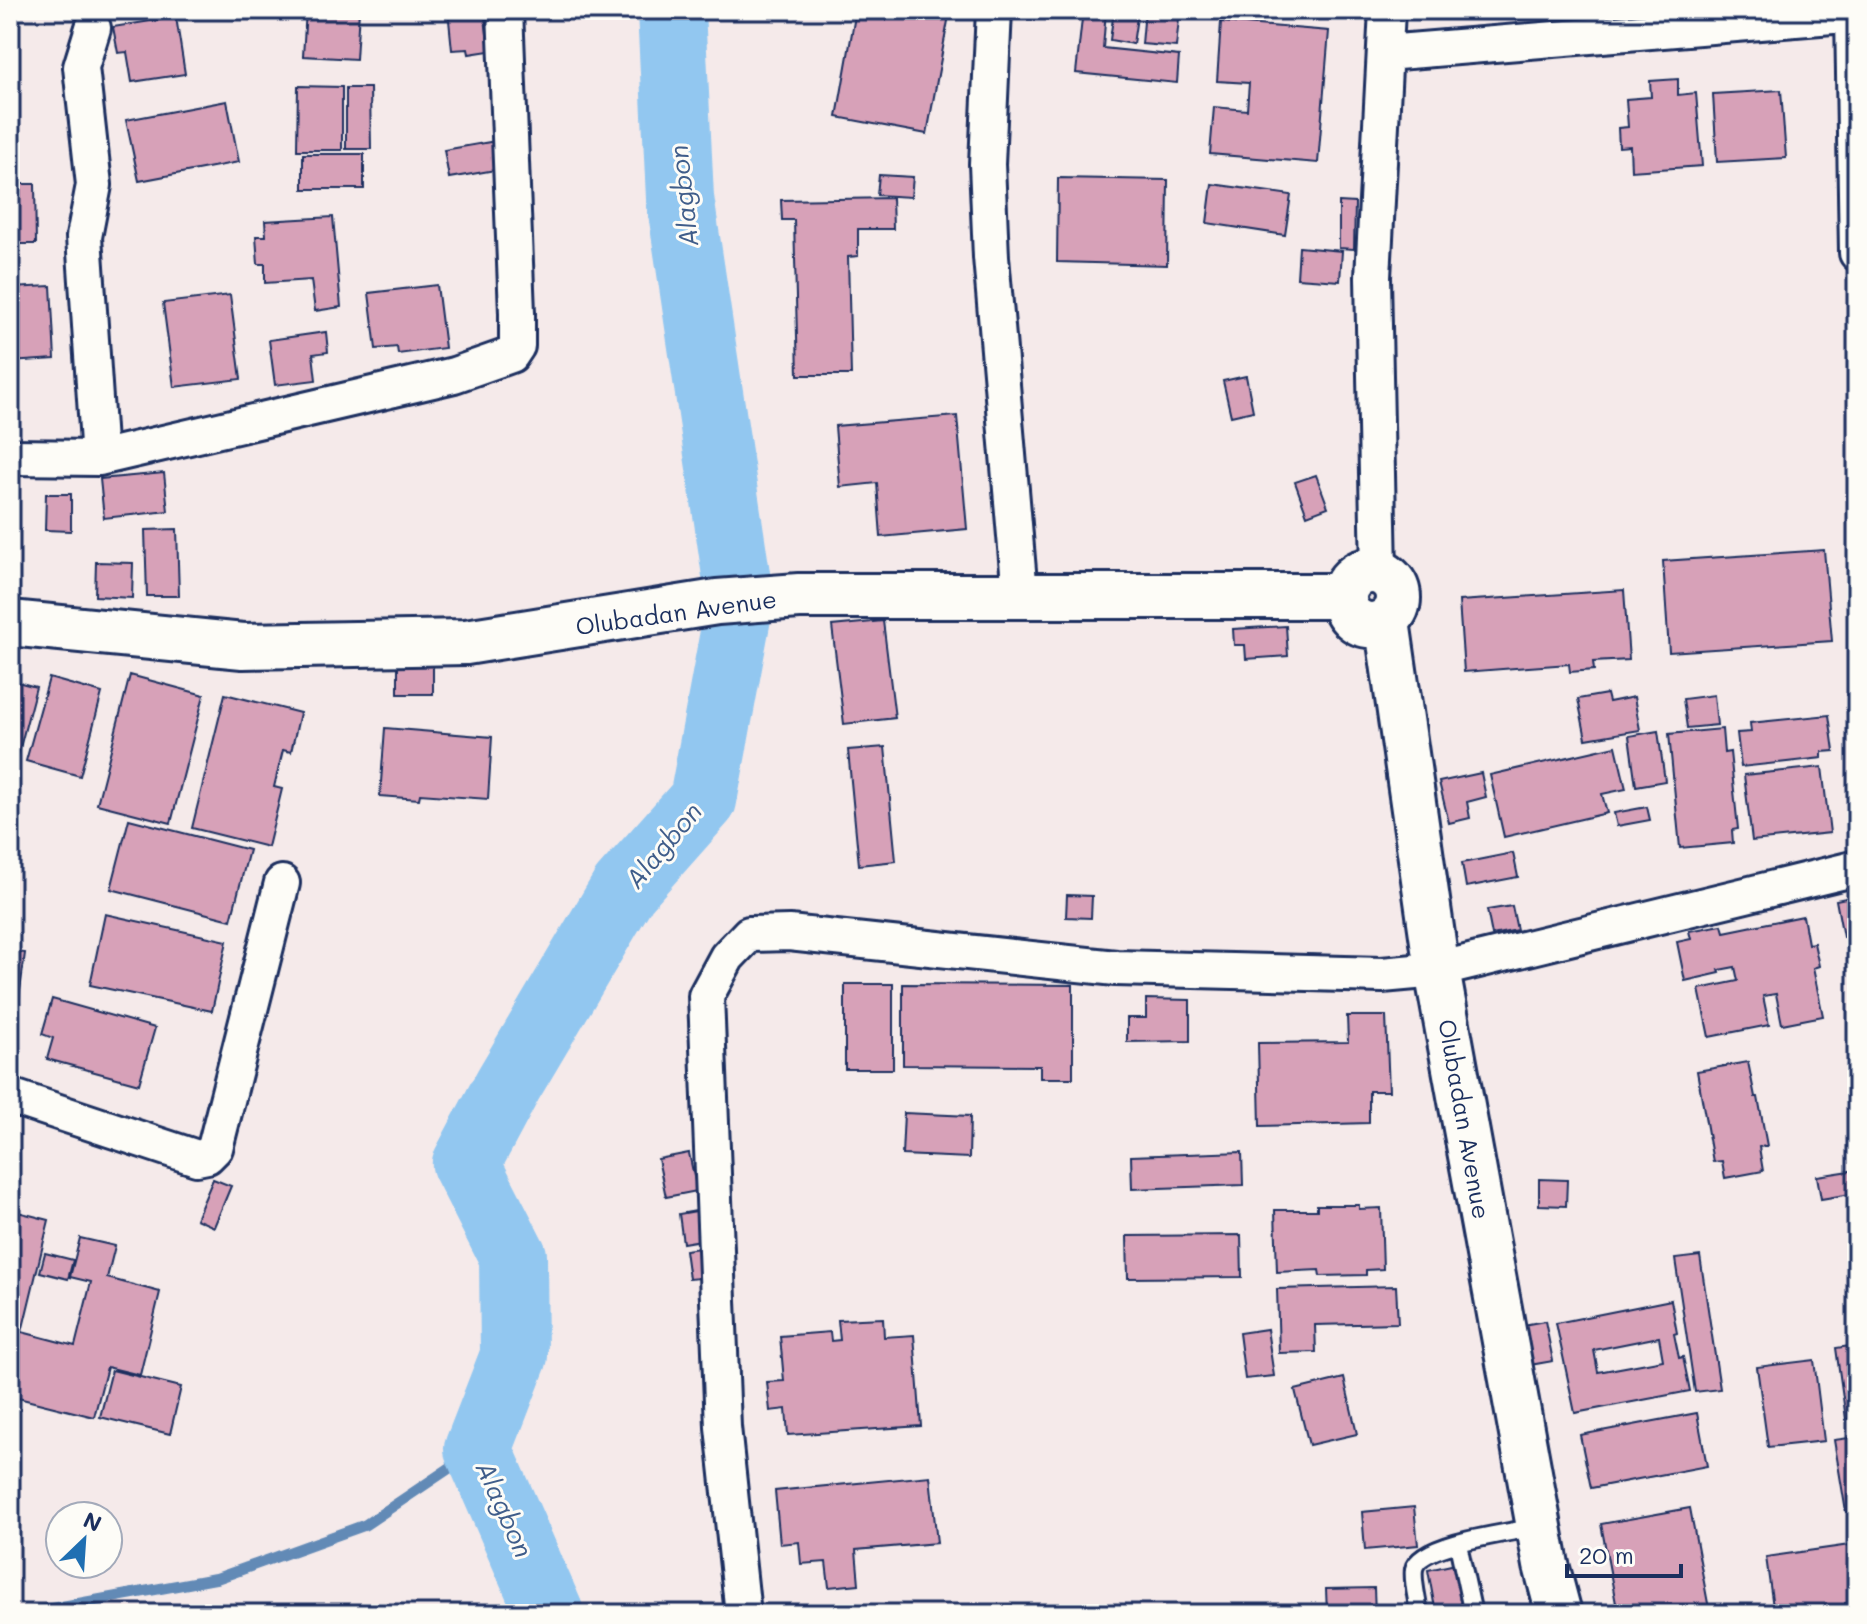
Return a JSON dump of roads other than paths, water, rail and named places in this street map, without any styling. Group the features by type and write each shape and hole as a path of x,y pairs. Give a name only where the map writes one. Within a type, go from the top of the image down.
{"street":[{"path":"10,457 99,458 454,375 511,355 517,346 517,313 505,10"},
{"path":"994,10 987,164 989,226 1020,594"},
{"path":"1379,572 1373,277 1387,10"},
{"path":"1385,53 1855,14 1857,253"},
{"path":"93,28 81,67 94,185 84,237 99,458"},
{"path":"1367,571 1379,572 1390,578 1397,588 1399,600 1395,612 1387,621 1363,625 1352,618 1345,608 1343,596 1347,584 1355,575 1367,571"},
{"name":"Olubadan Avenue","path":"10,623 243,646 466,642 717,602 799,596 1343,596"},
{"name":"Olubadan Avenue","path":"1387,621 1437,970 1539,1527 1559,1614"},
{"path":"743,1614 723,1427 706,996 727,957 749,934 789,933 1116,968 1382,975 1437,970 1857,868"},
{"path":"10,1096 197,1158 207,1156 215,1148 282,883"}],"lane":[{"path":"1419,1614 1414,1570 1418,1561 1441,1548 1539,1527"},
{"path":"1458,1544 1473,1614"}],"waterway":[{"name":"Alagbon","path":"550,1614 478,1449 514,1356 513,1256 466,1164 508,1085 624,889 703,800 740,601 680,198 671,10"},
{"path":"21,1614 218,1578 365,1525 478,1449"}]}
